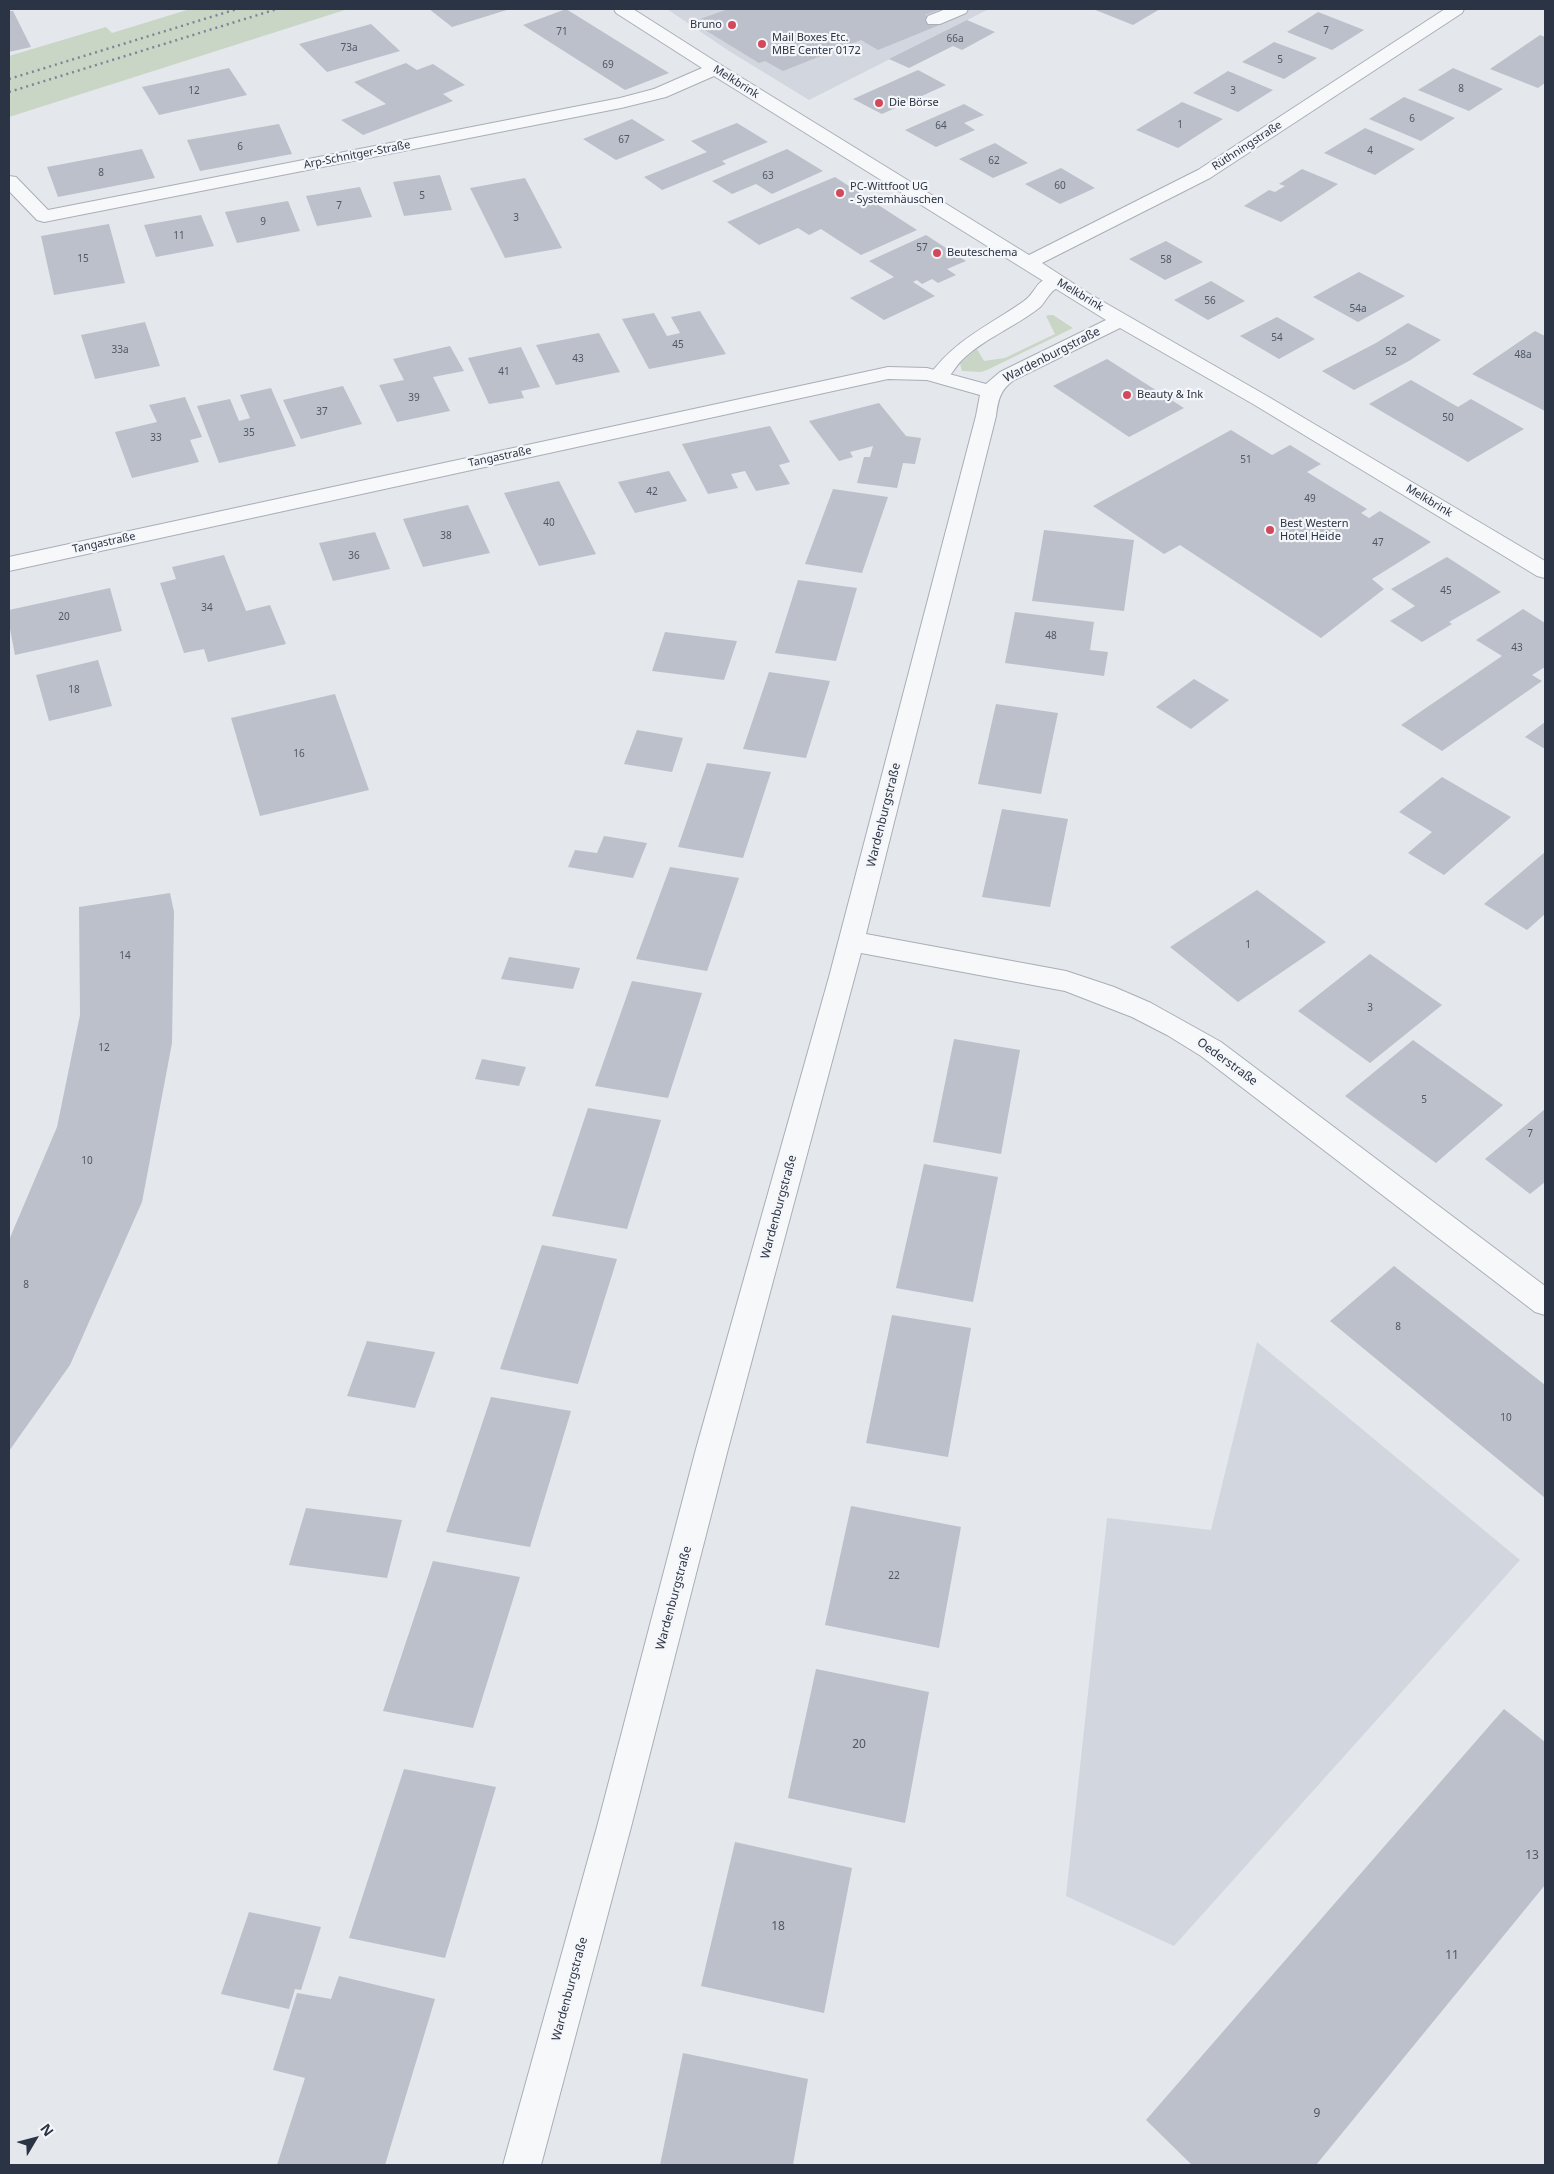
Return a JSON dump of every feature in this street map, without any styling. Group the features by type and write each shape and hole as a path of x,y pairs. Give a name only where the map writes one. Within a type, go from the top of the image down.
{"street":[{"name":"Melkbrink","path":"622,9 715,69 960,219 1056,281 1260,400 1545,571"},
{"path":"934,20 960,9"},
{"name":"Rüthningstraße","path":"1027,263 1204,174 1456,9"},
{"name":"Arp-Schnitger-Straße","path":"9,181 44,216 630,101 660,93 715,69"},
{"path":"939,376 966,347 1034,303 1044,288 1056,281"},
{"name":"Wardenburgstraße","path":"522,2165 614,1827 712,1449 851,941 990,391 996,383 1007,376 1121,320"},
{"name":"Tangastraße","path":"9,564 888,373 914,372 939,376 990,391"},
{"name":"Oederstraße","path":"851,941 1066,981 1099,991 1142,1009 1183,1030 1211,1049 1545,1303"}],"shaded area":[{"path":"667,9 989,9 809,100 729,51"},
{"path":"1257,1342 1520,1560 1174,1946 1066,1896 1107,1518 1211,1530"}],"green space":[{"path":"190,9 348,9 9,117 9,56 106,27 112,33"},
{"path":"1053,315 1073,328 987,370 981,372 962,371 960,363 977,349 984,361 1005,358 1055,334 1046,316"}],"building":[{"path":"429,9 510,9 452,27"},
{"path":"566,9 669,73 625,90 523,25"},
{"path":"728,9 941,9 925,15 942,24 878,50 861,40 783,71 765,61 759,63 692,22"},
{"path":"1093,9 1160,9 1133,25"},
{"path":"9,11 13,11 31,47 9,52"},
{"path":"1318,12 1364,30 1332,50 1287,32"},
{"path":"967,20 995,32 962,50 953,46 909,68 889,59"},
{"path":"371,24 400,51 327,72 299,44"},
{"path":"1540,35 1545,37 1545,83 1538,88 1490,69"},
{"path":"1274,42 1317,58 1284,79 1242,62"},
{"path":"406,63 417,70 433,64 465,85 443,94 453,101 363,135 341,120 386,104 354,82"},
{"path":"229,68 247,95 159,115 142,87"},
{"path":"1453,68 1503,89 1469,111 1418,90"},
{"path":"918,70 946,85 882,114 853,99"},
{"path":"1228,71 1273,90 1238,112 1193,93"},
{"path":"1404,97 1455,118 1421,141 1369,119"},
{"path":"1182,102 1223,119 1178,148 1136,130"},
{"path":"964,104 984,115 964,123 975,130 936,147 905,130"},
{"path":"632,119 665,140 616,160 583,139"},
{"path":"737,123 768,142 722,161 726,164 662,190 644,177 707,152 691,141"},
{"path":"279,124 292,154 200,171 187,140"},
{"path":"1365,128 1415,149 1375,175 1324,153"},
{"path":"995,143 1028,163 993,178 959,159"},
{"path":"142,149 155,178 58,197 47,167"},
{"path":"787,149 823,171 772,194 756,184 732,194 712,181"},
{"path":"1061,168 1095,188 1060,204 1025,184"},
{"path":"1302,169 1338,184 1281,222 1244,206 1269,190 1275,192 1285,186 1279,184"},
{"path":"440,175 452,210 404,216 393,182"},
{"path":"835,177 917,230 861,255 821,229 809,235 798,228 759,245 727,222"},
{"path":"525,178 562,248 505,258 470,188"},
{"path":"360,187 372,217 317,226 306,196"},
{"path":"288,201 300,231 237,243 225,212"},
{"path":"201,215 214,246 156,257 144,225"},
{"path":"109,224 125,283 54,295 41,236"},
{"path":"926,235 966,261 947,269 956,275 938,283 932,279 922,284 917,280 913,282 935,296 884,320 850,298 894,277 869,261"},
{"path":"1166,241 1203,262 1165,280 1129,259"},
{"path":"1359,272 1405,296 1358,322 1313,297"},
{"path":"1211,281 1245,301 1208,320 1174,300"},
{"path":"700,311 726,354 649,369 622,319 654,313 667,336 680,333 671,317"},
{"path":"1277,317 1315,339 1279,359 1240,336"},
{"path":"145,322 160,366 95,379 81,335"},
{"path":"1408,323 1441,340 1409,361 1354,390 1322,371 1376,343"},
{"path":"1535,331 1545,336 1545,411 1472,374"},
{"path":"599,333 620,372 556,385 536,345"},
{"path":"450,346 464,371 433,377 450,411 397,422 379,385 404,380 393,359"},
{"path":"521,347 540,387 521,391 524,398 489,404 468,358"},
{"path":"1107,359 1184,408 1129,437 1053,386"},
{"path":"1411,380 1458,407 1471,399 1524,429 1468,462 1369,404"},
{"path":"343,386 362,424 301,439 283,400"},
{"path":"271,388 296,446 219,463 197,406 230,399 239,421 250,418 240,395"},
{"path":"185,397 202,437 190,440 199,462 132,478 115,432 157,422 149,405"},
{"path":"879,403 906,436 921,438 915,464 903,463 897,488 857,483 864,457 870,457 873,446 850,452 853,457 839,461 809,421"},
{"path":"770,426 790,462 779,465 790,484 756,491 745,471 731,474 738,488 708,494 682,444"},
{"name":"Best Western Hotel Heide","path":"1231,430 1272,455 1290,445 1321,464 1307,472 1367,509 1361,513 1369,518 1380,511 1431,542 1372,579 1384,589 1321,638 1180,545 1164,554 1093,506"},
{"path":"669,471 687,501 635,513 618,482"},
{"path":"559,481 596,554 539,566 504,493"},
{"path":"833,489 888,497 862,573 805,564"},
{"path":"468,505 490,553 423,567 403,519"},
{"path":"1044,530 1134,540 1124,611 1032,601"},
{"path":"375,532 390,569 333,581 319,543"},
{"path":"224,555 246,611 270,605 286,644 208,662 204,649 184,653 160,583 176,579 172,567"},
{"path":"1447,557 1501,592 1449,622 1452,624 1422,642 1390,621 1415,606 1391,589"},
{"path":"798,580 857,588 836,661 775,653"},
{"path":"110,588 122,631 15,655 9,624 9,610"},
{"path":"1523,609 1545,623 1545,667 1532,675 1542,681 1442,751 1401,725 1502,656 1476,640"},
{"path":"1015,612 1094,622 1090,650 1108,652 1104,676 1005,663"},
{"path":"665,632 737,641 724,680 652,671"},
{"path":"98,660 112,706 49,721 36,675"},
{"path":"769,672 830,681 806,758 743,749"},
{"path":"1194,679 1229,700 1191,729 1156,707"},
{"path":"335,694 369,790 260,816 231,718"},
{"path":"996,704 1058,713 1041,794 978,784"},
{"path":"1545,722 1545,749 1525,737"},
{"path":"637,730 683,738 672,772 624,764"},
{"path":"707,763 771,772 743,858 678,847"},
{"path":"1442,777 1511,817 1444,875 1408,853 1432,832 1399,812"},
{"path":"1002,809 1068,819 1050,907 982,897"},
{"path":"604,836 647,843 633,878 568,867 575,850 597,853"},
{"path":"1545,852 1545,914 1527,930 1484,904"},
{"path":"670,867 739,878 707,971 636,959"},
{"path":"1257,890 1326,942 1238,1002 1170,947"},
{"path":"170,893 174,912 172,1043 142,1202 70,1365 9,1451 9,1240 57,1127 80,1015 79,907"},
{"path":"1370,954 1442,1005 1370,1063 1298,1011"},
{"path":"509,957 580,968 573,989 501,979"},
{"path":"632,981 702,993 668,1098 595,1086"},
{"path":"954,1039 1020,1050 1001,1154 933,1142"},
{"path":"1413,1040 1503,1105 1436,1163 1345,1096"},
{"path":"482,1059 526,1067 519,1086 475,1079"},
{"path":"588,1108 661,1120 627,1229 552,1216"},
{"path":"1545,1109 1545,1182 1530,1194 1485,1159"},
{"path":"924,1164 998,1177 973,1302 896,1288"},
{"path":"542,1245 617,1259 578,1384 500,1369"},
{"path":"1394,1266 1545,1385 1545,1498 1330,1321"},
{"path":"892,1315 971,1328 948,1457 866,1443"},
{"path":"367,1341 435,1352 415,1408 347,1396"},
{"path":"491,1397 571,1411 530,1547 446,1532"},
{"path":"851,1506 961,1527 939,1648 825,1625"},
{"path":"306,1508 402,1520 387,1578 289,1565"},
{"path":"433,1561 520,1577 473,1728 383,1711"},
{"path":"816,1669 929,1692 905,1823 788,1798"},
{"path":"1504,1709 1545,1742 1545,1885 1316,2165 1192,2165 1146,2120"},
{"path":"404,1769 496,1787 445,1958 349,1938"},
{"path":"735,1842 852,1868 824,2013 701,1986"},
{"path":"249,1912 321,1927 301,1990 295,1989 289,2009 221,1994"},
{"path":"339,1976 435,1999 385,2165 277,2165 305,2078 273,2070 297,1993 331,1999"},
{"path":"683,2053 808,2079 793,2165 660,2165"}],"railway":[{"path":"9,79 237,9"},
{"path":"9,92 277,9"}],"place":[{"name":"Bruno","path":"732,25"},
{"name":"Mail Boxes Etc. MBE Center 0172","path":"762,44"},
{"name":"Die Börse","path":"879,103"},
{"name":"PC-Wittfoot UG - Systemhäuschen","path":"840,193"},
{"name":"Beuteschema","path":"937,253"},
{"name":"Beauty & Ink","path":"1127,395"},
{"name":"Best Western Hotel Heide","path":"1270,530"}]}
